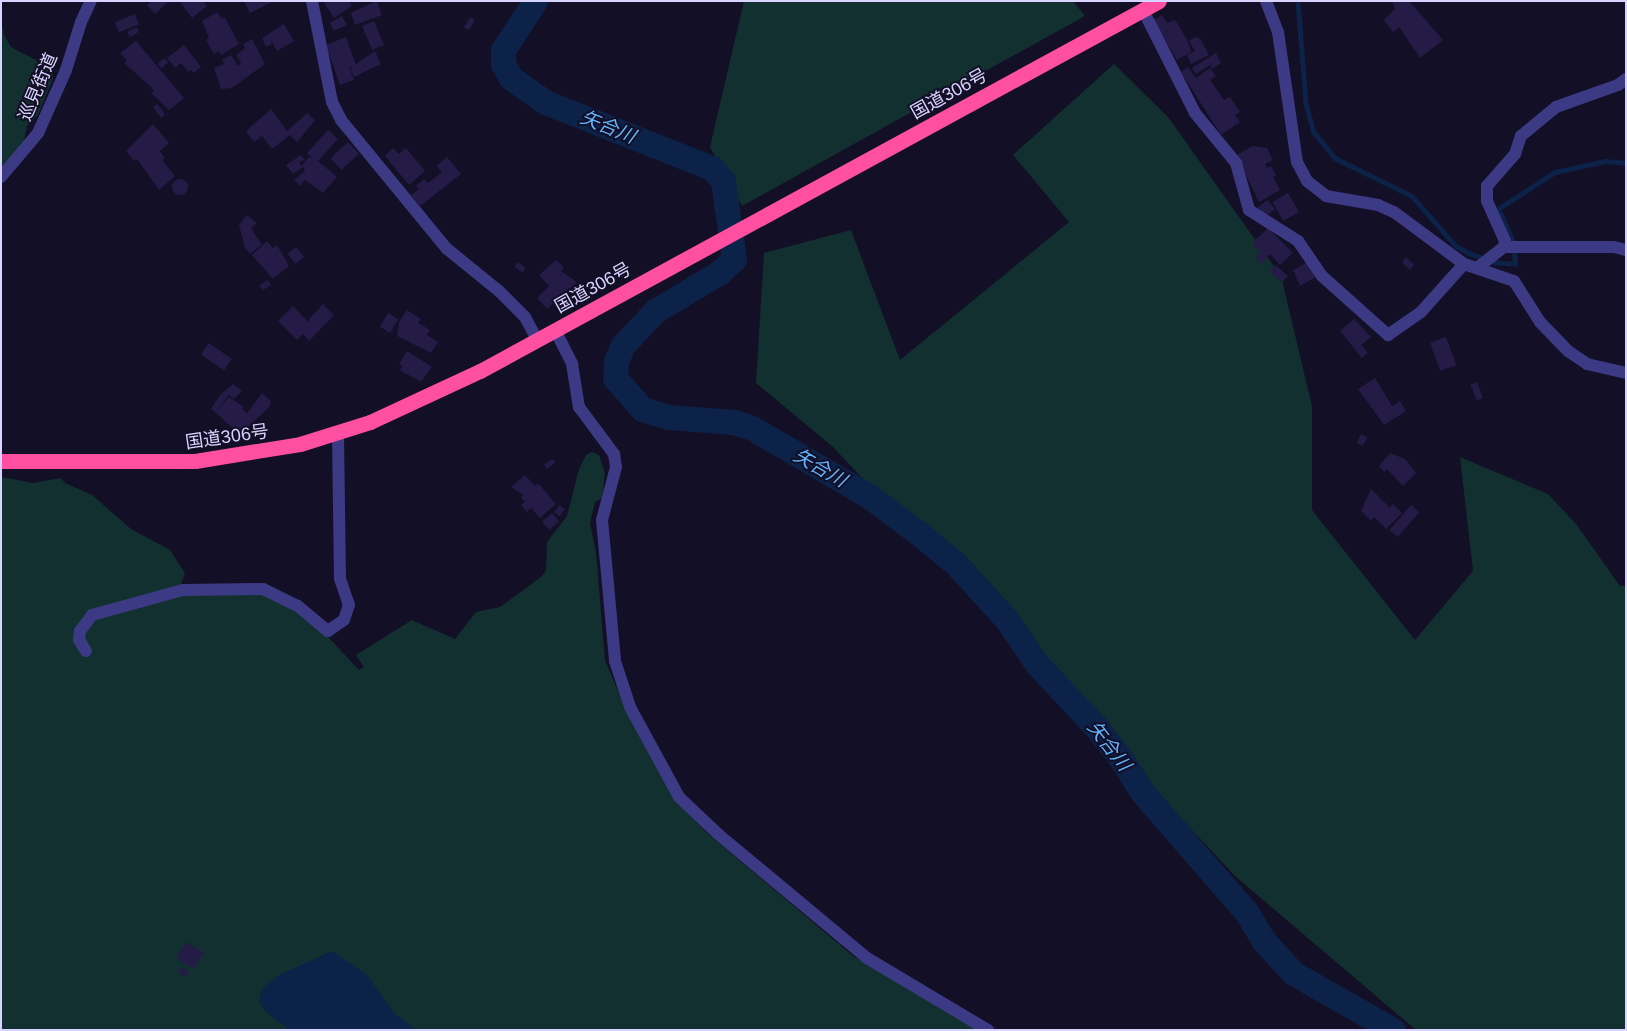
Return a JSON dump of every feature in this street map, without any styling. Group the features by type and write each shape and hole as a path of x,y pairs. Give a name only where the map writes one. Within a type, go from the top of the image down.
{"highway":[{"name":"国道306号","path":"1,460 195,461 266,451 338,433 409,406 538,340 1149,5"}],"street":[{"name":"巡見街道","path":"1,177 38,133 66,70 81,22 91,1"},
{"path":"312,1 332,102 341,120 446,248 499,291 525,317 538,340"},
{"path":"1266,1 1278,32 1297,162 1308,181 1326,196 1378,205 1394,212 1464,264 1478,266 1514,281 1540,322 1575,356 1588,364 1626,373"},
{"path":"1149,5 1195,113 1236,163 1249,210 1298,241 1322,276 1388,335 1421,312 1464,264"},
{"path":"1511,248 1505,241 1487,201 1487,186 1516,154 1521,136 1556,108 1618,86 1626,79"},
{"path":"1478,266 1492,254 1511,248 1614,247 1626,250"},
{"path":"555,330 572,364 579,408 614,454 616,468 602,520 615,661 630,708 678,797 718,834 867,958 988,1030"},
{"path":"86,651 79,640 80,632 92,615 183,590 263,589 298,606 328,631 344,620 349,605 340,579 338,433"}],"green space":[{"path":"744,1 1073,1 1085,16 742,206 710,147"},
{"path":"1,19 4,35 11,47 53,69 53,79 38,115 27,126 23,147 1,171"},
{"path":"1114,64 1168,117 1281,276 1312,406 1312,510 1415,640 1473,571 1460,457 1548,494 1576,524 1620,586 1626,586 1626,1030 1416,1030 1235,876 833,447 756,383 764,253 851,230 900,360 1069,222 1013,155"},
{"path":"592,452 599,455 605,473 602,498 595,502 590,523 596,552 605,660 625,708 676,801 706,832 853,956 978,1030 1,1030 1,477 33,483 61,478 65,483 92,495 131,529 170,550 185,573 180,587 100,608 83,636 98,617 176,596 232,591 277,597 316,624 359,670 364,667 356,655 412,620 455,639 476,612 500,607 541,577 546,571 547,542 567,516 579,469 586,455"}],"water":[{"path":"332,951 367,975 395,1014 416,1030 289,1030 265,1011 259,1001 262,989 279,975"}],"building":[{"path":"151,1 169,1 155,14 147,5"},
{"path":"179,1 203,1 207,6 192,18"},
{"path":"244,1 274,1 250,13"},
{"path":"323,1 349,1 352,6 334,18"},
{"path":"377,1 382,15 355,25 351,13"},
{"path":"1392,1 1409,1 1443,40 1420,58 1399,27 1393,32 1384,20 1395,9"},
{"path":"217,12 222,19 225,18 239,44 221,55 219,51 214,54 206,40 209,38 202,21"},
{"path":"135,14 139,24 119,32 115,22"},
{"path":"1162,15 1167,23 1174,20 1178,24 1189,44 1191,52 1177,60 1153,20"},
{"path":"342,16 347,25 334,31 330,23"},
{"path":"470,17 475,20 469,30 464,27"},
{"path":"374,21 384,45 372,50 362,26"},
{"path":"284,24 294,41 277,51 269,37 272,44 266,47 262,38"},
{"path":"137,27 139,32 130,37 127,32"},
{"path":"346,37 356,65 349,67 354,80 340,85 326,45"},
{"path":"1195,37 1200,38 1209,55 1191,64 1187,55 1195,51 1189,41"},
{"path":"252,39 265,64 232,88 221,89 214,68 224,64 222,60 231,55 238,66 241,63 236,55 245,48 243,44"},
{"path":"136,41 184,98 169,110 151,93 154,91 150,86 124,63 127,61 120,53"},
{"path":"184,45 201,67 194,73 191,70 188,72 181,63 175,68 167,58"},
{"path":"375,51 381,64 354,77 350,68"},
{"path":"1216,53 1221,63 1212,69 1210,65 1196,74 1192,68"},
{"path":"164,58 168,62 162,69 158,64"},
{"path":"1188,67 1196,78 1210,68 1216,76 1210,80 1224,100 1230,97 1240,112 1235,115 1240,122 1221,135 1181,72"},
{"path":"157,104 165,114 161,118 153,107"},
{"path":"271,109 287,131 307,113 315,120 297,142 290,135 272,149 262,136 254,142 246,131"},
{"path":"153,124 169,143 160,151 165,158 162,160 175,176 159,190 137,159 134,161 126,151"},
{"path":"328,130 338,139 318,161 337,177 323,193 305,180 300,186 294,180 305,171 302,165 309,157 313,159 307,153"},
{"path":"348,142 359,154 341,170 330,158"},
{"path":"1253,146 1267,148 1273,160 1265,164 1267,168 1271,166 1276,175 1273,177 1280,190 1259,202 1236,155"},
{"path":"393,148 399,154 406,148 425,171 409,185 385,156"},
{"path":"301,155 305,160 299,162 303,167 293,174 286,165"},
{"path":"447,157 461,174 420,206 411,195 419,189 416,186 424,179 428,183 442,172 436,166"},
{"path":"180,179 188,187 180,195 172,187"},
{"path":"1288,193 1299,212 1283,221 1272,202"},
{"path":"1268,200 1275,210 1264,217 1257,207"},
{"path":"247,215 257,223 251,228 262,245 250,254 245,248 239,225"},
{"path":"1268,228 1293,253 1280,265 1270,254 1267,258 1262,256 1266,260 1261,264 1255,258 1261,252 1252,243"},
{"path":"267,241 273,248 277,245 289,266 273,279 252,255"},
{"path":"296,247 304,257 296,264 287,254"},
{"path":"1406,257 1414,265 1410,270 1402,263"},
{"path":"556,260 564,268 561,271 577,282 547,309 537,298 549,286 539,275"},
{"path":"518,262 526,268 522,273 514,267"},
{"path":"1306,263 1316,277 1300,286 1293,270"},
{"path":"1276,265 1288,276 1283,282 1271,274 1270,270"},
{"path":"268,280 271,285 263,290 259,285"},
{"path":"323,304 334,315 309,341 303,334 297,340 278,321 293,306 309,323 309,319"},
{"path":"407,310 421,319 418,323 430,330 427,335 438,342 431,353 397,336 399,322"},
{"path":"388,313 398,319 390,333 380,327"},
{"path":"1354,319 1371,337 1361,345 1368,353 1362,358 1340,331"},
{"path":"1446,337 1456,365 1440,371 1430,343"},
{"path":"209,343 232,359 224,371 201,354"},
{"path":"407,351 432,367 421,382 400,370 403,366 399,364"},
{"path":"1375,378 1392,406 1400,401 1406,411 1384,425 1358,389"},
{"path":"1477,382 1483,398 1477,400 1470,385"},
{"path":"233,384 242,391 234,399 229,395 215,412 211,409 220,395"},
{"path":"262,393 271,401 270,406 240,435 215,412 229,397 244,407 242,409 247,413"},
{"path":"1361,434 1367,437 1363,446 1356,443"},
{"path":"1390,453 1405,459 1416,473 1403,486 1387,469 1384,472 1379,466"},
{"path":"552,459 556,462 547,469 544,465"},
{"path":"525,475 535,486 538,483 556,504 540,518 531,508 527,512 521,505 525,502 521,497 523,495 511,487"},
{"path":"1371,489 1390,508 1393,504 1402,513 1386,529 1374,517 1371,521 1361,511"},
{"path":"559,505 565,509 560,516 554,512"},
{"path":"1411,505 1419,512 1398,537 1389,530"},
{"path":"552,513 559,521 549,530 542,522"},
{"path":"186,942 204,953 194,969 176,958"},
{"path":"181,967 189,972 185,977 178,972"}],"waterway":[{"name":"矢合川","path":"535,1 503,50 503,64 511,78 545,102 712,168 723,181 734,259 720,272 655,311 623,345 616,361 615,378 642,409 668,417 734,422 752,428 869,496 956,564 1007,620 1037,664 1097,728 1122,760 1142,792 1247,913 1264,941 1293,973 1393,1030"},
{"path":"1298,1 1306,103 1314,132 1335,158 1412,196 1456,246 1469,253 1494,262 1515,264 1513,242 1498,209 1555,172 1605,161 1626,163"}]}
